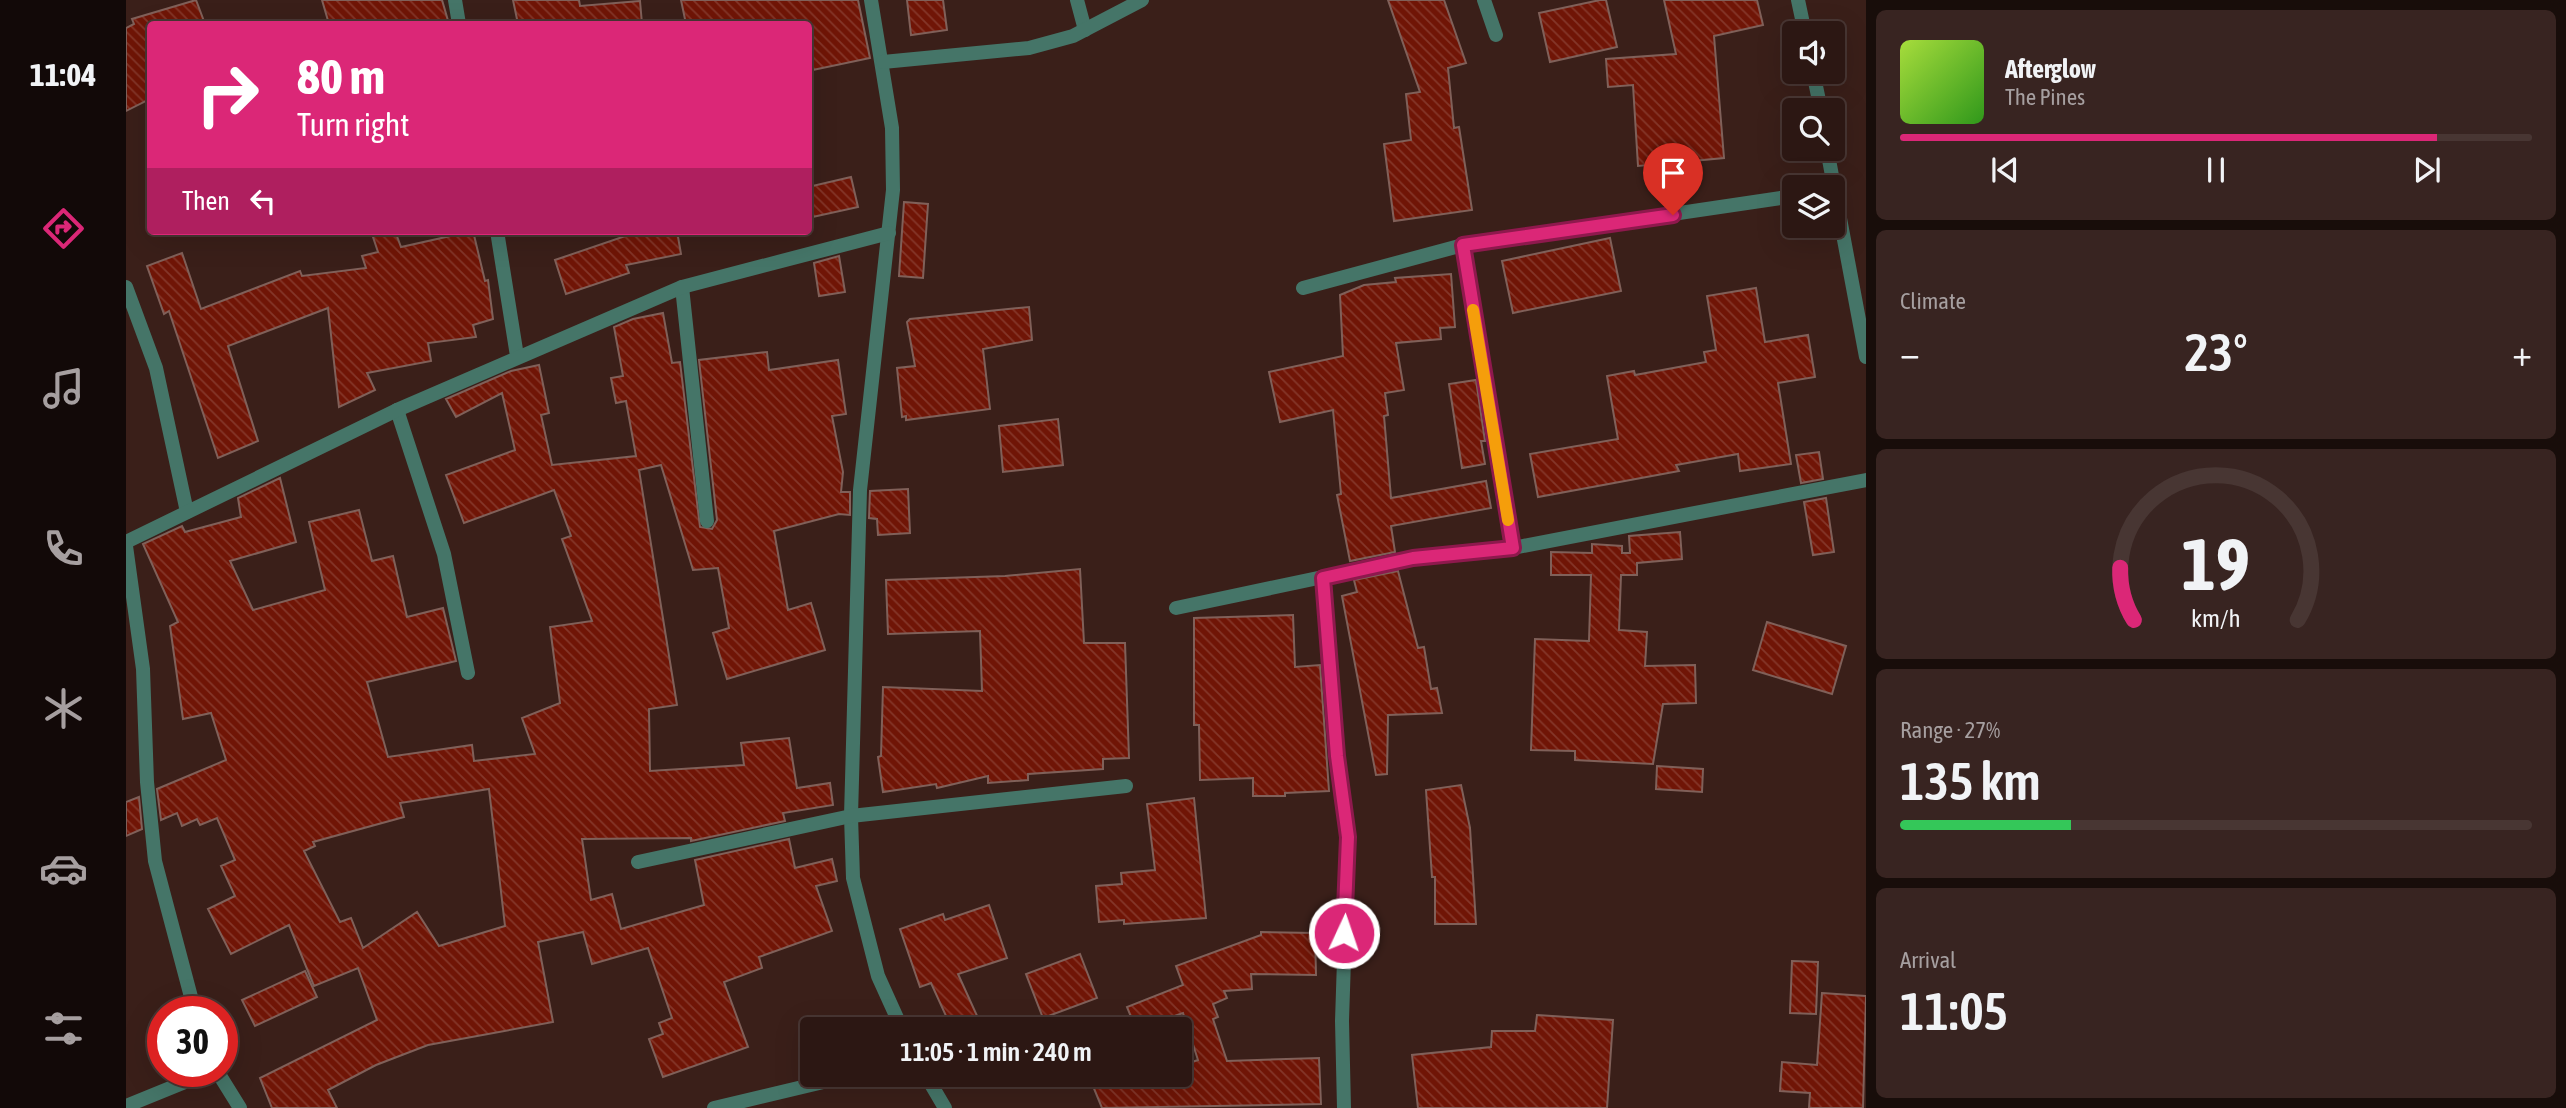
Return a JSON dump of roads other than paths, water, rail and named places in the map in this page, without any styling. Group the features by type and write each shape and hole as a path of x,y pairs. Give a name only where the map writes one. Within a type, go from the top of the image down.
{"street":[{"path":"454,0 458,21"},
{"path":"871,0 892,128 893,190 860,490 851,816 853,878 878,976 897,1017"},
{"path":"1077,0 1086,30"},
{"path":"883,62 1029,48 1086,30 1142,0"},
{"path":"1484,0 1496,35"},
{"path":"1798,0 1802,21"},
{"path":"1303,288 1463,245 1782,198"},
{"path":"191,996 155,861 147,782 142,669 126,544 397,410 682,287 889,233"},
{"path":"498,235 517,356"},
{"path":"1843,238 1866,356"},
{"path":"1463,245 1513,548"},
{"path":"126,287 156,368 187,512"},
{"path":"682,287 707,521"},
{"path":"397,410 444,554 468,673"},
{"path":"1176,608 1413,558 1513,548 1866,481"},
{"path":"1323,578 1337,756 1348,837 1342,1009 1344,1108"},
{"path":"638,862 851,816 1126,786"},
{"path":"126,1106 174,1087"},
{"path":"226,1087 240,1108"},
{"path":"714,1108 802,1087"},
{"path":"933,1087 945,1108"}]}
